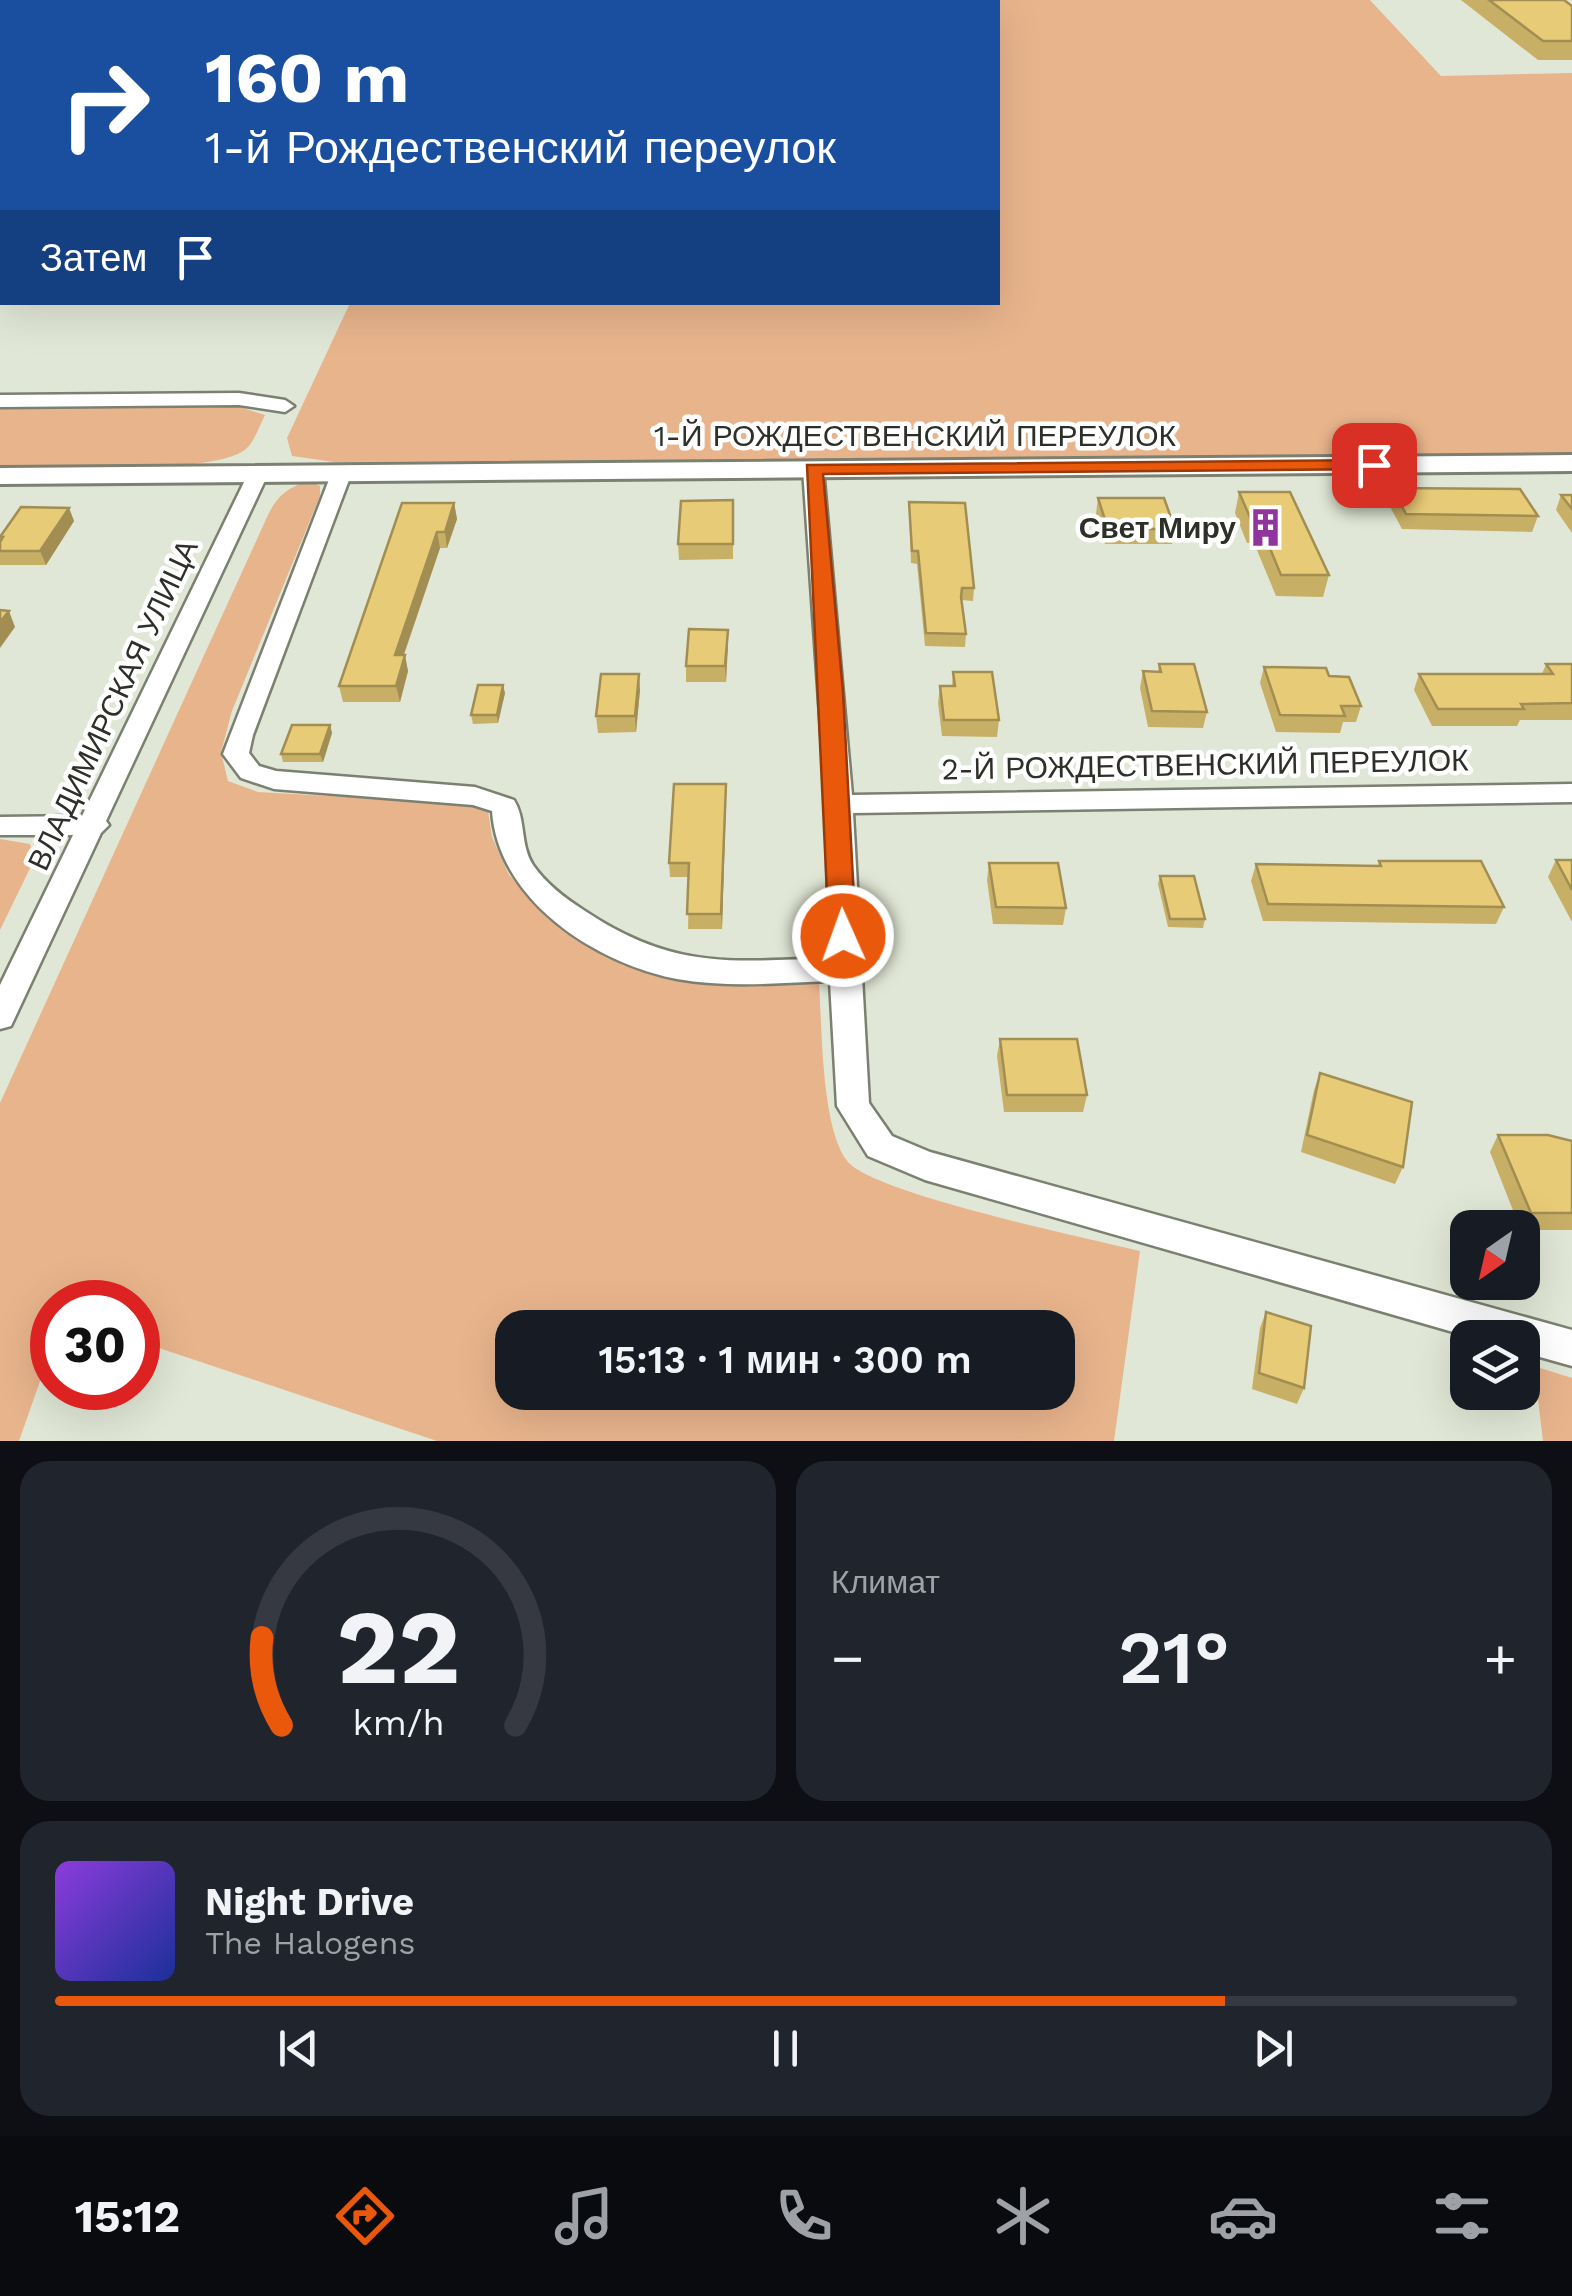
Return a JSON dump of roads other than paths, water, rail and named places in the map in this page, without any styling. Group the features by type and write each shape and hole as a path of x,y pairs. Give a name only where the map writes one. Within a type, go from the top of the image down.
{"street":[{"path":"0,401 239,399 285,406"},
{"name":"1-Й РОЖДЕСТВЕНСКИЙ ПЕРЕУЛОК","path":"0,476 1572,463"},
{"path":"814,469 839,804 853,1106 880,1146 925,1165 1572,1348"},
{"path":"342,472 240,735 236,754 250,772 274,780 474,796 505,806 506,834 519,868 556,904 611,945 675,967 844,969"},
{"name":"ВЛАДИМИРСКАЯ УЛИЦА","path":"2,1008 95,825 258,474"},
{"name":"2-Й РОЖДЕСТВЕНСКИЙ ПЕРЕУЛОК","path":"839,804 1572,794"},
{"path":"0,826 95,825"}],"place":[{"name":"Свет Миру","path":"1266,528"}]}
